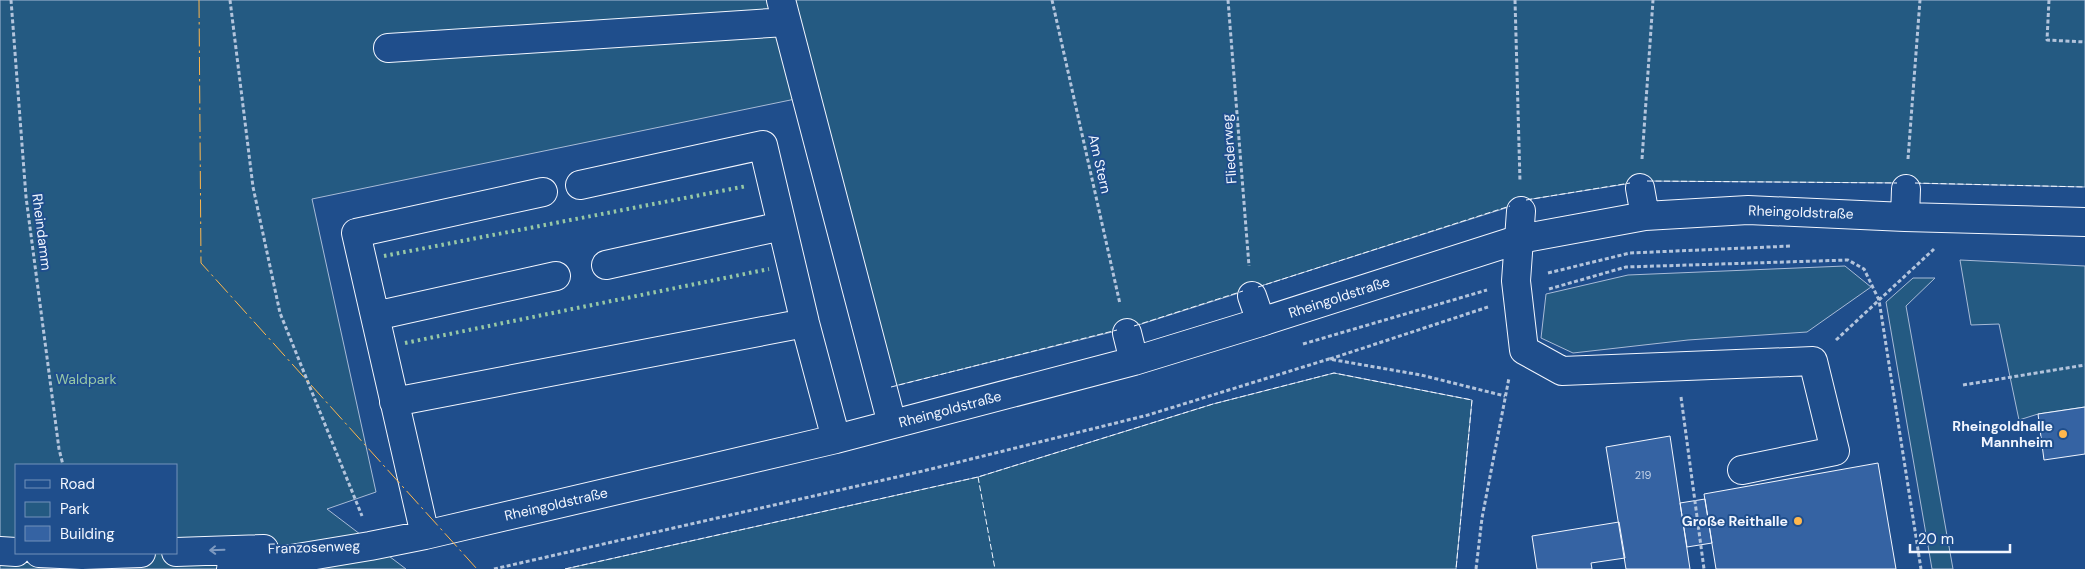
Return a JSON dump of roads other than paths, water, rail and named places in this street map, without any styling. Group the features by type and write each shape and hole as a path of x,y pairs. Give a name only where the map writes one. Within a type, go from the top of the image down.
{"street":[{"path":"388,48 783,11 892,424"},
{"path":"580,185 763,145 805,323 836,439"},
{"path":"1640,188 1645,216"},
{"path":"1905,217 1906,189"},
{"path":"425,534 356,232 543,192"},
{"name":"Rheingoldstraße","path":"370,546 836,439 1134,361 1520,239 1645,216 1748,210 2085,222"},
{"path":"1521,211 1516,281 1524,350 1562,371 1813,361 1835,452 1742,470"},
{"path":"606,265 782,226"},
{"path":"375,316 556,276"},
{"path":"1252,296 1261,322"},
{"path":"394,402 805,323"},
{"path":"1127,333 1134,361"},
{"name":"Franzosenweg","path":"178,552 370,546"},
{"name":"Franzosenweg","path":"231,569 370,546"},
{"path":"0,551 15,552"},
{"path":"60,554 111,554"}],"place":[{"name":"Rheingoldhalle Mannheim","path":"2063,434"},
{"name":"Große Reithalle","path":"1798,521"}],"park label":[{"name":"Waldpark","path":"86,379"}]}
